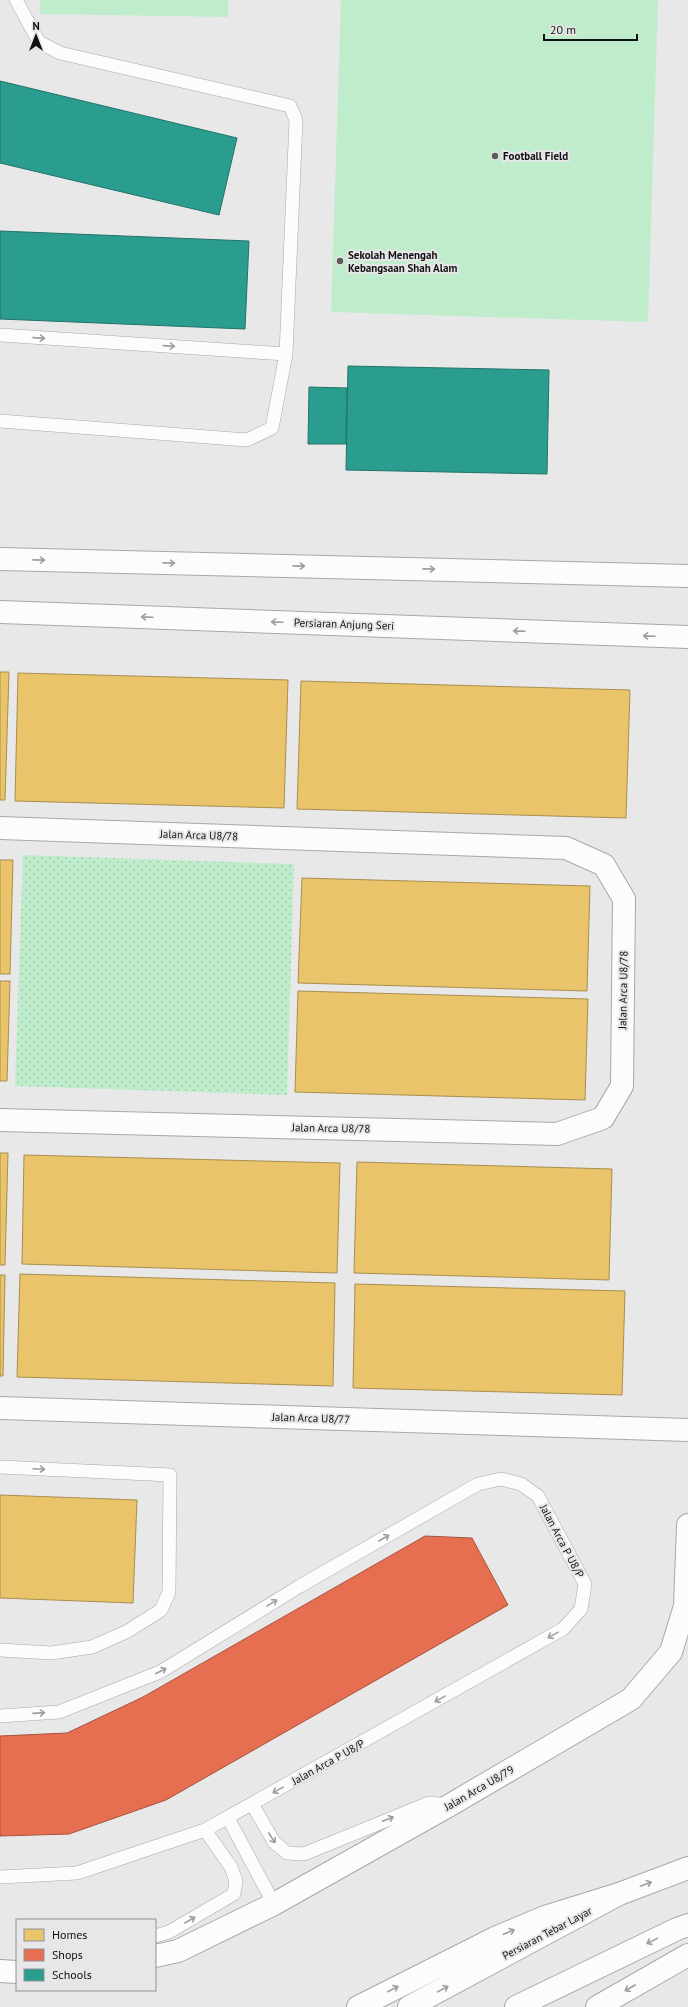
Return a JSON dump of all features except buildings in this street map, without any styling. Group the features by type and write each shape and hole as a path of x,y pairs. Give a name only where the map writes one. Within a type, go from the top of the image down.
{"main road":[{"path":"0,559 688,576"},
{"name":"Persiaran Anjung Seri","path":"0,612 688,637"},
{"name":"Jalan Arca U8/78","path":"0,828 566,848 604,865 624,898 622,1086 603,1118 557,1134 0,1120"},
{"name":"Jalan Arca U8/77","path":"0,1408 688,1430"},
{"name":"Jalan Arca U8/79","path":"156,1956 178,1951 274,1904 450,1805 631,1699 671,1652 685,1606 688,1525"},
{"name":"Persiaran Tebar Layar","path":"409,2007 619,1894 688,1868"},
{"path":"358,2007 495,1938 545,1917 619,1894"},
{"path":"516,2007 688,1925"},
{"path":"597,2007 688,1955"},
{"path":"0,1971 16,1972"}],"lane":[{"path":"0,421 247,440 272,428 286,354 296,120 290,106 60,53 39,42 16,0"},
{"path":"0,335 286,354"},
{"path":"0,1467 170,1475 169,1592 161,1610 128,1631 92,1647 51,1652 0,1650"},
{"name":"Jalan Arca P U8/P","path":"0,1716 59,1712 160,1672 300,1586 478,1484 501,1479 522,1484 538,1496 585,1584 582,1609 563,1629 205,1830 76,1873 0,1877"},
{"path":"252,1804 274,1842 287,1853 304,1854 429,1803 450,1805"},
{"path":"228,1818 274,1904"},
{"path":"156,1936 169,1932 234,1894 236,1880 231,1867 205,1830"}],"green space":[{"path":"40,0 228,0 228,17 40,14"},
{"name":"Football Field","path":"341,0 658,0 648,322 331,312"},
{"path":"23,855 294,864 287,1095 15,1086"}],"place":[{"name":"Football Field","path":"495,156"},
{"name":"Sekolah Menengah Kebangsaan Shah Alam","path":"340,261"}]}
